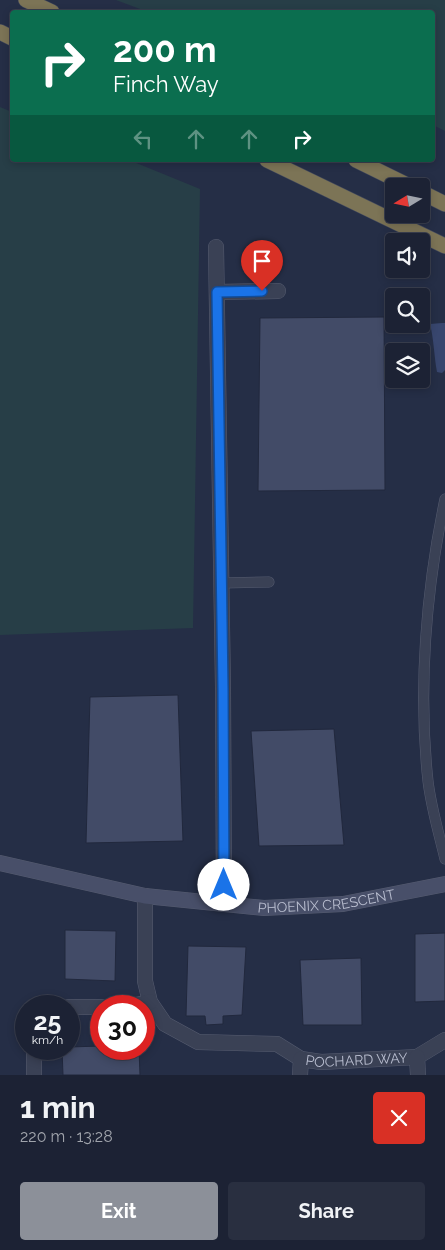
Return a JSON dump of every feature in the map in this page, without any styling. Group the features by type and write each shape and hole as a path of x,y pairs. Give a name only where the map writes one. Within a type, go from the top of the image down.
{"highway":[{"path":"26,0 48,10"},
{"path":"271,162 445,246"},
{"path":"360,162 393,178"},
{"path":"430,196 445,204"}],"street":[{"path":"216,247 224,904"},
{"path":"217,292 278,291"},
{"name":"PHOENIX CRESCENT","path":"0,863 146,896 264,908 343,904 445,884"},
{"name":"POCHARD WAY","path":"146,896 145,981 148,995"},
{"name":"POCHARD WAY","path":"155,1009 165,1024 198,1042 277,1044 300,1059 321,1062 417,1057 445,1040"},
{"path":"417,1057 418,1075"},
{"path":"300,1059 300,1075"},
{"path":"34,1060 34,1075"}],"lane":[{"path":"445,499 439,526 426,621 424,714 428,782 445,859"},
{"path":"221,584 269,582"}],"shaded area":[{"path":"116,0 445,0 445,131 435,126 435,10 143,10"},
{"path":"0,107 10,111 10,162 134,162 200,189 193,628 0,635"}],"water":[{"path":"445,323 445,370 442,373 437,372 430,324"}],"building":[{"path":"384,317 385,490 258,491 260,318"},
{"path":"178,695 183,841 86,843 90,697"},
{"path":"334,729 344,845 259,846 251,731"},
{"path":"65,930 116,931 115,981 65,979"},
{"path":"445,933 445,1001 415,1002 415,934"},
{"path":"188,946 246,947 242,1015 223,1016 223,1024 206,1025 205,1016 186,1016"},
{"path":"361,958 362,1025 303,1025 300,960"},
{"path":"90,1046 90,1060 139,1060 140,1075 63,1075 62,1060 80,1060 80,1047"}],"route":[{"path":"224,885 217,292 262,291"}]}
